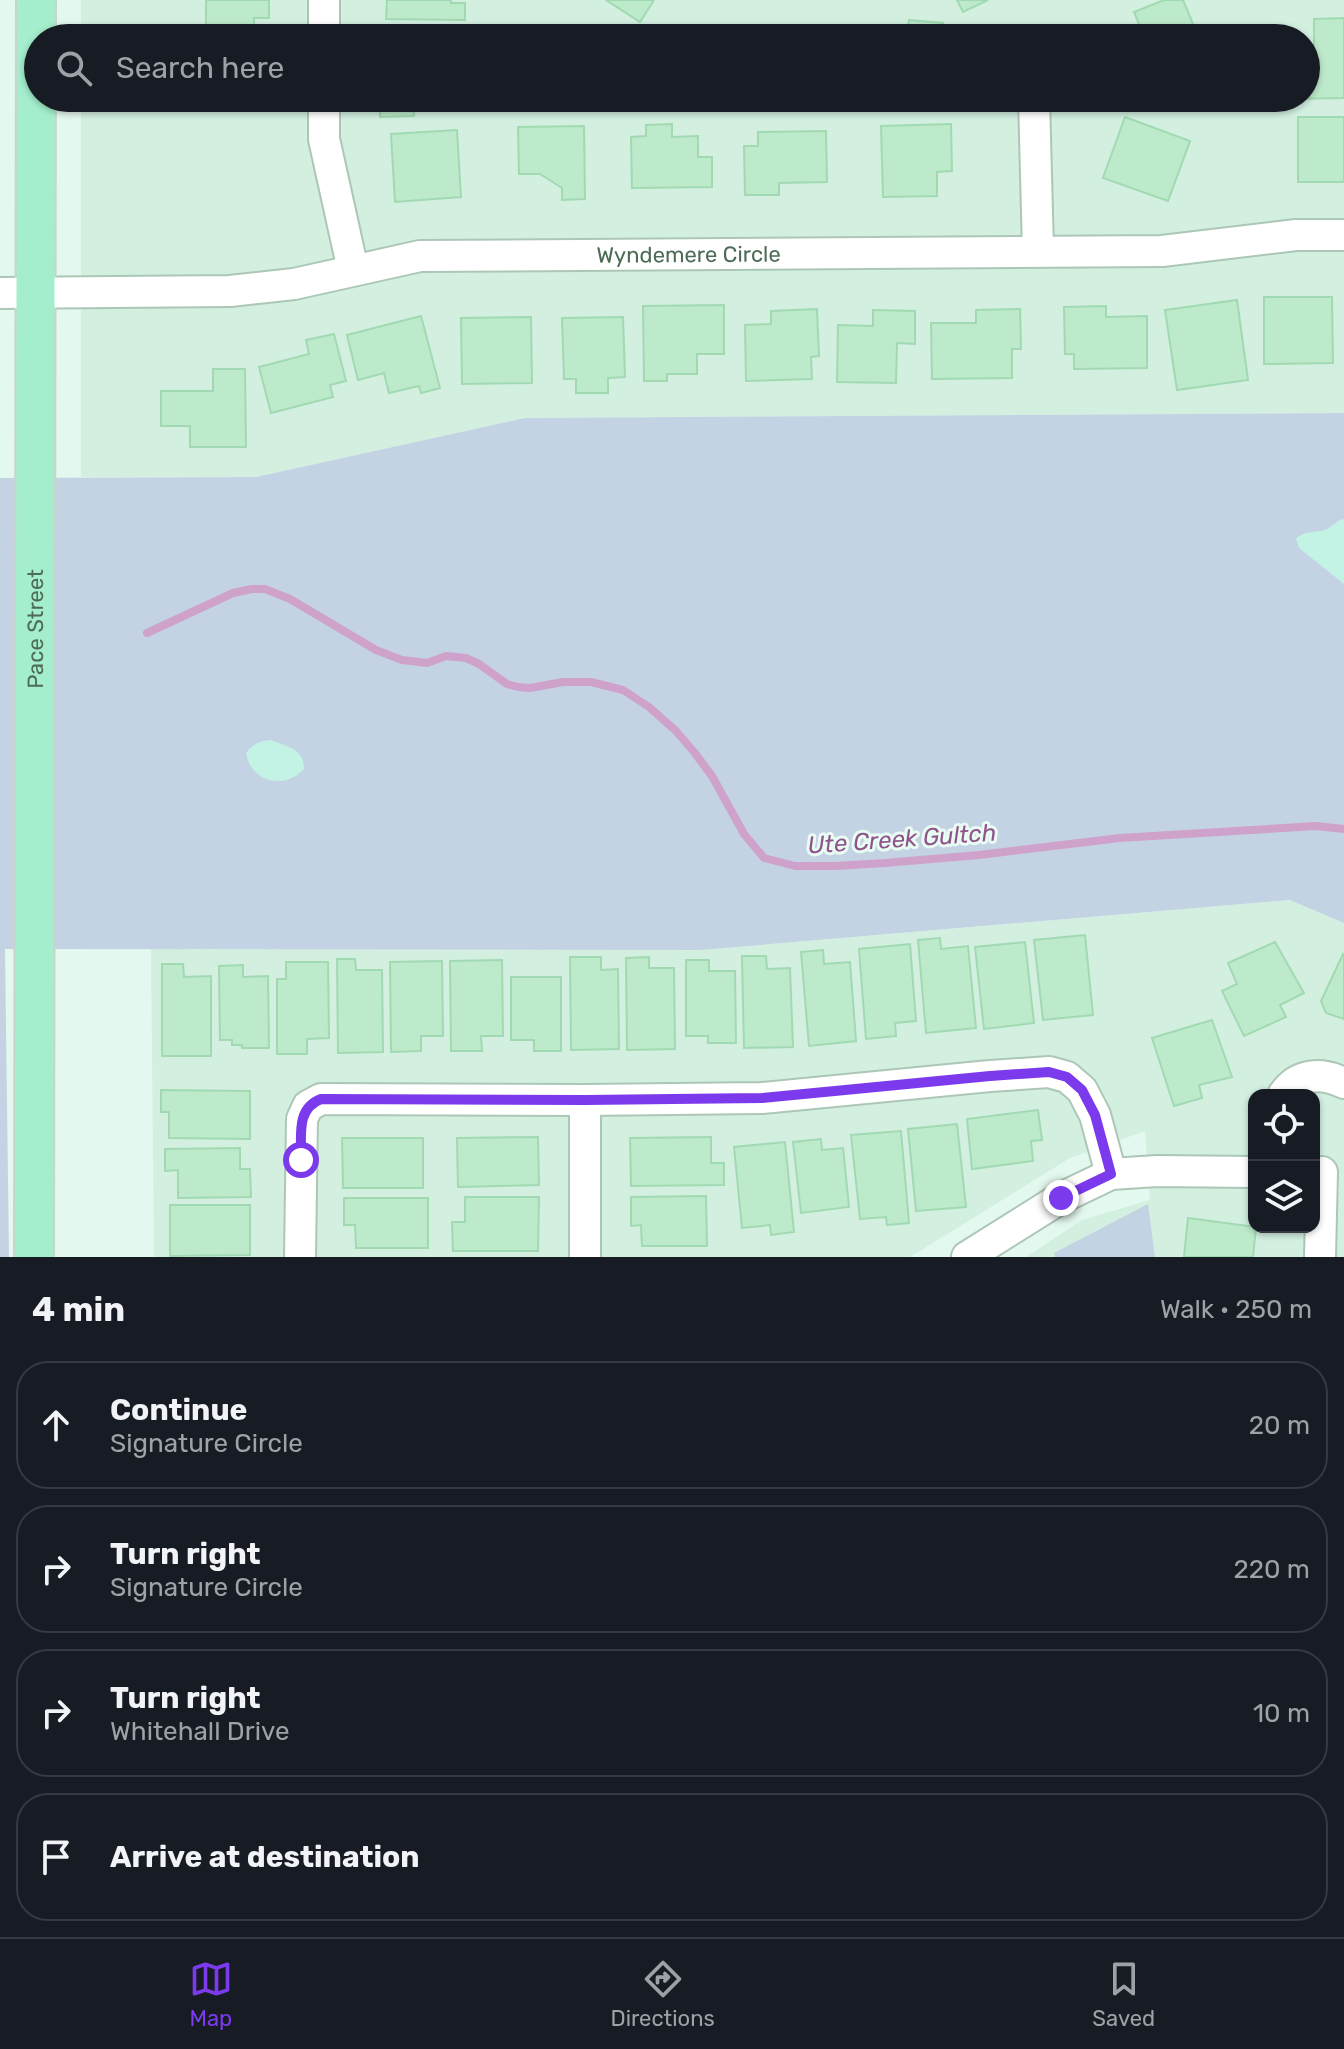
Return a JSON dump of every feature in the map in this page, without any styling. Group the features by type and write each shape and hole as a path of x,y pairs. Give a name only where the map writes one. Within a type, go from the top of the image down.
{"main road":[{"name":"Pace Street","path":"35,24 36,0"},
{"name":"Pace Street","path":"29,112 18,292 34,1257"}],"street":[{"path":"324,0 324,24"},
{"path":"324,112 324,139 353,270"},
{"path":"1034,112 1038,251"},
{"name":"Wyndemere Circle","path":"18,292 230,291 264,288 420,256 1162,251 1296,235 1344,235"},
{"path":"300,1257 302,1119 308,1106 321,1099 762,1098 1049,1072 1067,1077 1082,1090 1095,1115 1111,1174"},
{"path":"1289,1089 1298,1080 1307,1078 1323,1077 1344,1083"},
{"path":"585,1100 585,1257"},
{"path":"967,1257 1061,1198 1111,1174 1248,1172"},
{"path":"1320,1257 1327,1173"}],"shaded area":[{"path":"81,0 1344,0 1344,413 525,418 256,477 81,477 81,112 1320,112 1320,24 81,24"},
{"path":"1344,413 1344,923 1290,900 701,950 5,949 9,1257 0,1257 0,478 256,477 525,418"},
{"path":"1291,900 1344,923 1344,1257 1026,1257 1082,1220 1150,1200 1145,1131 1070,1158 910,1257 154,1257 151,949 701,950"},
{"path":"1148,1204 1155,1257 1055,1257 1054,1253"}],"sand":[{"path":"1344,519 1344,584 1299,548 1296,539 1303,534 1327,529"},
{"path":"271,740 298,752 304,769 288,780 279,781 262,777 254,771 246,753 251,747"}],"building":[{"path":"206,0 269,0 269,18 254,18 254,24 206,24"},
{"path":"387,0 451,0 451,3 465,3 465,20 386,19"},
{"path":"606,0 654,0 640,22"},
{"path":"957,0 988,0 963,12"},
{"path":"1164,0 1183,0 1193,24 1139,24 1134,12"},
{"path":"1344,18 1344,98 1320,98 1320,24 1314,24 1314,19"},
{"path":"909,20 943,23 943,24 908,24"},
{"path":"380,112 414,112 414,116 380,117"},
{"path":"1125,117 1190,141 1168,201 1103,178"},
{"path":"1298,117 1344,117 1344,182 1298,182"},
{"path":"672,124 672,137 698,136 698,157 712,157 712,187 632,188 631,137 646,136 646,125"},
{"path":"951,124 952,171 937,172 937,196 883,197 881,126"},
{"path":"584,126 585,199 562,200 562,188 540,174 519,174 518,127"},
{"path":"457,130 461,197 395,202 391,134"},
{"path":"826,131 827,182 779,183 779,195 745,195 744,146 758,146 758,132"},
{"path":"1264,297 1332,297 1333,363 1264,364"},
{"path":"1237,300 1248,380 1177,390 1165,310"},
{"path":"724,305 724,354 697,354 697,374 667,374 667,381 644,381 643,306"},
{"path":"1106,306 1106,317 1147,316 1147,368 1074,369 1074,354 1065,354 1064,307"},
{"path":"817,309 819,356 811,357 812,379 746,381 745,325 771,324 771,311"},
{"path":"1020,309 1021,349 1012,349 1012,378 932,379 931,323 976,323 976,310"},
{"path":"873,310 915,311 915,344 897,343 896,383 837,382 838,325 873,326"},
{"path":"421,316 440,388 421,393 419,386 389,393 384,373 358,380 347,335"},
{"path":"531,317 532,383 462,384 461,318"},
{"path":"623,317 625,377 608,378 608,393 576,393 576,379 564,379 562,318"},
{"path":"334,334 346,381 330,385 333,397 271,413 259,367 309,354 306,340"},
{"path":"213,369 245,369 246,447 190,447 190,426 161,426 161,391 213,391"},
{"path":"1085,935 1093,1015 1043,1020 1034,940"},
{"path":"940,938 941,949 968,946 976,1028 926,1033 918,940"},
{"path":"1025,942 1034,1023 984,1029 975,947"},
{"path":"1275,942 1304,993 1280,1005 1286,1017 1244,1036 1222,991 1237,984 1228,963"},
{"path":"910,944 916,1021 895,1023 896,1036 866,1039 859,949"},
{"path":"823,950 824,964 850,962 856,1041 809,1046 801,952"},
{"path":"1343,954 1344,1019 1326,1013 1321,1001"},
{"path":"742,956 766,956 767,969 790,968 793,1047 744,1048"},
{"path":"570,957 601,957 601,970 618,969 619,1049 571,1050"},
{"path":"649,957 649,968 674,968 675,1049 627,1050 626,958"},
{"path":"337,959 355,959 356,970 382,970 383,1052 338,1053"},
{"path":"502,960 503,1036 481,1036 482,1051 451,1051 450,961"},
{"path":"686,960 709,960 709,971 735,971 736,1043 708,1043 708,1036 686,1036"},
{"path":"442,961 443,1036 421,1036 421,1051 391,1052 390,962"},
{"path":"286,962 328,962 329,1038 307,1039 307,1054 277,1054 277,979 286,979"},
{"path":"162,964 183,964 184,977 211,976 211,1056 162,1056"},
{"path":"243,965 243,977 268,976 269,1048 242,1048 242,1045 232,1045 232,1040 220,1040 219,966"},
{"path":"511,977 561,977 561,1051 534,1051 534,1040 511,1040"},
{"path":"1212,1020 1232,1077 1199,1085 1202,1098 1174,1106 1152,1038"},
{"path":"161,1090 250,1091 250,1139 169,1138 169,1112 161,1112"},
{"path":"1038,1110 1042,1140 1031,1141 1033,1161 972,1169 967,1119"},
{"path":"957,1124 966,1207 916,1211 908,1129"},
{"path":"901,1131 909,1223 887,1225 886,1217 860,1219 851,1135"},
{"path":"538,1137 539,1185 458,1187 457,1138"},
{"path":"711,1137 711,1163 724,1163 724,1185 631,1186 630,1138"},
{"path":"342,1138 423,1138 423,1188 343,1188"},
{"path":"821,1139 822,1150 843,1148 849,1207 801,1213 793,1142"},
{"path":"785,1142 794,1232 771,1235 770,1225 742,1228 734,1147"},
{"path":"240,1148 240,1169 250,1169 251,1197 178,1198 178,1170 165,1171 165,1149"},
{"path":"706,1196 707,1246 642,1246 641,1225 631,1226 631,1197"},
{"path":"465,1197 539,1197 538,1251 453,1251 452,1222 465,1222"},
{"path":"344,1198 428,1198 428,1248 356,1248 355,1225 344,1225"},
{"path":"170,1205 250,1205 250,1255 170,1256"},
{"path":"1188,1218 1248,1226 1248,1233 1255,1233 1253,1257 1184,1257"}],"waterway":[{"name":"Ute Creek Gultch","path":"147,633 233,593 265,589 290,599 376,650 402,660 427,663 446,656 466,658 507,684 518,687 591,682 623,690 649,707 694,752 712,776 744,834 764,858 795,866 979,855 1120,838 1316,826 1344,829"}],"route":[{"path":"301,1160 302,1119 308,1106 321,1099 762,1098 1049,1072 1067,1077 1082,1090 1095,1115 1111,1174 1061,1198"}]}
